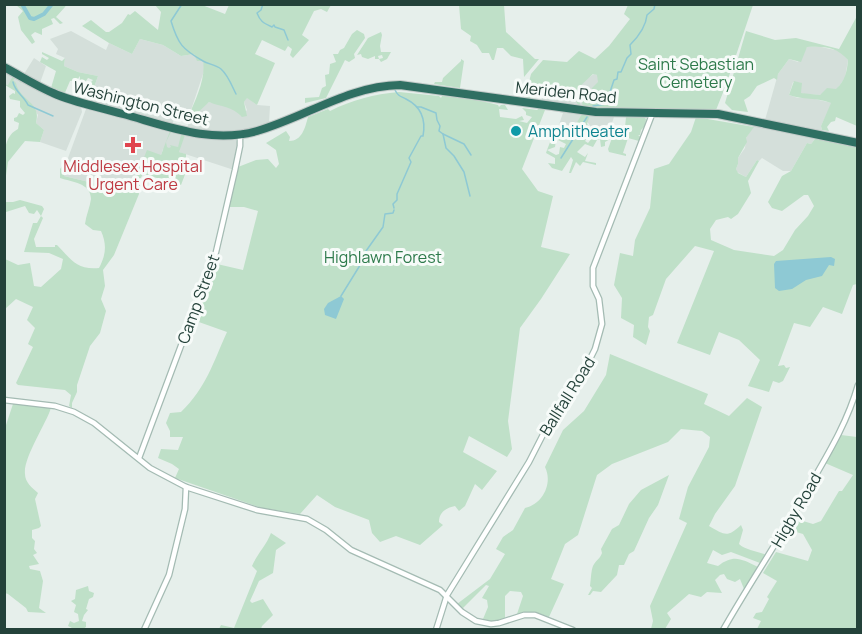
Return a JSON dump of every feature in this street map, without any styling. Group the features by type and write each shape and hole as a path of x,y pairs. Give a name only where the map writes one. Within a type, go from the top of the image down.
{"highway":[{"name":"Washington Street","path":"4,67 49,92 70,100 191,133 214,136 240,135 266,128 350,93 378,87 414,86 485,96"},
{"name":"Meriden Road","path":"485,96 596,112 718,114 858,143"}],"main road":[{"name":"Ballfall Road","path":"436,630 447,596 529,462 552,417 583,373 595,349 602,324 599,299 593,286 593,268 653,112"},
{"name":"Camp Street","path":"139,458 216,252 237,161 240,135"},
{"name":"Higby Road","path":"723,630 782,535 832,447 845,422 858,385"},
{"path":"4,400 55,406 78,413 157,472 186,487 257,510 307,519 326,530 351,550 432,586 447,596 462,612 483,623 499,623 530,615 540,616 573,630"},
{"path":"144,630 169,575 185,509 186,487"}],"shaded area":[{"path":"71,31 106,50 109,43 132,54 140,39 163,45 181,56 194,54 203,61 205,68 189,116 178,112 172,124 89,102 98,76 78,72 64,66 65,58 56,54 58,49 50,39"},
{"path":"807,47 840,51 848,60 845,78 837,89 820,95 804,94 800,90 801,83 793,82 789,95 832,103 821,126 822,130 812,136 815,139 811,144 807,143 791,171 783,171 762,158 757,160 746,177 736,169 738,158 745,148 746,138 755,124 765,120 778,74 789,59 798,62"},
{"path":"34,58 46,66 40,83 24,74"},
{"path":"5,71 58,99 81,106 82,112 66,151 40,142 44,130 36,123 38,115 16,85 5,84"},
{"path":"594,74 608,78 605,105 614,117 609,132 598,131 593,136 589,135 593,130 582,114 572,139 556,133 563,113 541,107 543,88 571,90"},
{"path":"247,97 257,105 270,106 269,123 225,133 187,129 190,118 192,119 209,102 236,110 241,116 247,110 244,102"},
{"path":"86,109 194,136 236,140 238,144 234,170 179,152 180,145 174,151 163,149 161,155 136,180 130,192 64,176 68,158"}],"green space":[{"path":"16,5 66,5 56,17 63,23 60,24 54,18 51,19 53,24 42,29 42,35 35,32 31,35 35,42 32,44 21,30 18,17 23,11"},
{"path":"155,5 202,5 225,14 229,5 331,5 327,12 321,9 314,11 302,35 309,40 293,58 290,55 292,49 288,46 285,51 262,40 255,54 275,63 257,105 247,98 244,102 247,116 242,117 230,109 209,102 191,119 177,114 178,112 189,115 202,81 203,61 197,61 194,54 181,56 163,45 140,39 132,54 82,26 91,20 109,32 122,23 128,14 135,11 158,30 161,12"},
{"path":"459,5 504,5 506,32 535,59 539,59 524,77 523,59 511,56 503,48 497,48 494,60 492,60 489,53 482,53 477,45 470,41 471,36 461,29"},
{"name":"Saint Sebastian Cemetery","path":"628,5 753,5 716,110 582,107 583,96 598,82 597,75 593,74 578,88 580,90 576,94 581,99 579,107 571,90 535,87 533,99 525,98 531,74 543,60 567,62 579,51 595,59 609,46 630,19 624,14"},
{"path":"857,16 857,126 836,117 835,121 827,127 829,131 822,130 821,126 831,103 789,95 794,81 802,83 801,93 820,95 827,88 836,89 842,83 848,60 839,52 825,47 807,47 801,62 789,59 778,74 777,80 774,78 757,86 744,100 748,112 732,110 725,103 746,31 775,40 796,38 839,49"},
{"path":"357,30 364,34 365,38 354,54 355,58 349,62 345,60 326,98 305,103 305,98 319,97 322,88 326,86 325,75 329,74 330,64 336,62 333,54 338,54 344,48"},
{"path":"381,32 381,52 391,52 387,59 381,62 375,59 375,56 368,59 362,57 361,54 357,55 368,38"},
{"path":"42,52 62,61 65,58 64,66 78,72 98,76 90,99 85,95 90,90 90,83 93,80 88,78 86,81 80,80 80,76 77,80 70,81 64,95 51,88 56,71 40,62 42,57 47,60 49,58"},
{"path":"461,59 464,61 460,88 434,84 442,82"},
{"path":"13,76 22,81 21,83 16,78 13,80 36,110 36,123 44,130 40,142 25,141 8,162 5,182 6,145 12,133 18,129 19,123 14,121 14,118 19,113 23,115 25,113 20,107 20,101 10,99 9,96 15,94 15,91 5,85 8,85"},
{"name":"Highlawn Forest","path":"399,92 478,100 499,107 505,105 508,110 499,109 500,117 516,119 522,116 524,120 519,121 527,123 532,117 526,115 522,108 537,110 541,107 545,110 522,169 538,191 553,196 541,247 570,254 520,328 508,421 512,449 507,457 469,436 463,452 497,471 482,490 475,484 465,506 459,511 455,506 444,511 439,522 443,525 420,545 396,536 380,542 372,533 369,520 335,507 317,495 300,514 262,508 175,478 179,469 158,458 161,449 178,450 183,437 170,437 166,423 170,413 181,412 197,394 227,332 196,321 217,264 243,270 258,211 244,207 229,207 238,167 256,160 268,159 276,168 279,164 276,150 266,143 286,131 290,137 289,141 297,139 308,117 363,98"},
{"path":"582,114 590,115 587,124 593,130 585,141 588,143 598,131 622,132 626,117 646,119 645,126 638,135 641,137 639,141 628,138 623,153 626,156 609,152 612,138 601,147 600,139 593,147 585,144 577,152 585,157 588,153 585,161 596,163 596,165 583,162 580,166 576,162 569,173 573,160 571,157 562,171 552,168 548,163 555,164 555,158 546,153 547,150 554,132 572,139 573,129","holes":["556,139 566,144 564,148 560,147 559,154 556,155 547,150 555,147"]},
{"path":"696,117 754,127 746,138 747,142 738,158 736,169 738,173 746,177 757,160 759,161 748,181 751,193 738,214 731,219 728,217 716,220 710,229 711,240 734,250 774,256 783,250 795,230 808,216 814,206 808,195 804,195 782,211 772,208 768,202 782,176 791,171 807,143 811,144 815,139 812,136 857,146 857,284 853,285 842,314 823,307 810,327 794,323 778,366 790,367 783,381 779,383 773,381 769,392 748,386 760,360 739,340 719,332 710,355 677,343 714,251 695,246 666,279 653,315 649,317 650,331 646,345 633,337 634,325 621,318 622,298 614,285 620,253 633,256 635,240 650,208 654,169 669,164 691,132"},
{"path":"170,131 166,142 169,148 170,145 178,147 181,135 174,132 185,135 179,152 186,154 189,164 181,185 143,174 139,181 141,187 138,188 139,194 114,255 103,270 105,286 101,299 106,311 100,333 90,346 72,408 69,406 71,395 65,390 16,383 33,347 28,344 35,328 27,320 33,307 16,299 5,309 5,259 18,265 30,263 34,286 41,287 61,269 63,259 49,253 24,252 33,223 37,223 41,216 43,218 34,239 36,247 55,247 57,245 79,265 99,268 105,249 103,236 101,231 93,230 85,224 91,199 90,194 84,186 60,178 60,169 67,160 64,176 130,192 147,150 161,155"},
{"path":"20,200 42,206 44,209 41,216 37,210 34,214 29,213 25,206 6,212 5,202"},
{"path":"610,354 708,394 704,404 729,416 747,398 762,407 735,486 709,526 726,534 741,525 743,530 739,544 766,555 760,563 731,552 722,555 713,550 707,563 718,566 729,560 738,559 758,567 744,589 740,579 735,582 727,579 724,574 720,575 715,580 722,593 707,592 701,597 689,594 667,613 671,619 665,629 651,629 653,621 650,606 687,523 679,519 688,487 709,447 710,437 702,431 681,429 668,442 612,464 597,475 578,535 565,544 551,579 564,584 549,617 535,612 517,614 523,596 521,592 510,591 505,596 505,618 495,622 483,619 488,607 487,600 482,598 489,586 486,585 463,608 457,604 490,579 505,554 496,549 503,537 513,530 525,508 537,502 545,492 548,480 545,467 563,430 584,411 606,375"},
{"path":"13,404 51,408 25,467 25,477 38,493 35,499 41,526 32,530 32,538 35,541 34,549 37,553 33,555 39,564 29,566 30,569 40,571 43,581 39,608 46,613 28,612 26,608 5,593 5,428"},
{"path":"841,435 857,437 857,629 757,629 761,621 753,618 756,613 762,612 769,599 767,597 777,581 763,573 776,552 808,561 812,550 803,534 786,529 793,518 813,524 821,521 839,491 842,491 853,475 825,463"},
{"path":"669,475 658,505 649,518 634,551 629,554 624,565 619,565 617,575 601,592 593,591 588,595 592,588 590,586 593,566 601,555 601,549 612,529 619,525 629,504 641,490"},
{"path":"271,533 286,543 276,550 273,573 259,581 250,601 252,603 263,599 273,615 261,629 219,629 221,625 234,628 257,571 252,566"},
{"path":"88,586 89,591 94,593 89,599 86,609 88,610 82,621 86,622 86,627 74,629 68,626 70,621 74,623 79,621 78,614 74,612 76,605 71,601 75,599 76,590"}],"water":[{"path":"831,257 835,259 834,266 829,265 822,276 806,280 792,289 779,291 775,288 774,264 776,261"},
{"path":"341,296 344,299 336,319 325,315 324,309 328,303"}],"waterway":[{"path":"22,4 30,18 34,19 44,14 52,4"},
{"path":"182,4 171,21 179,41 190,53 221,69 228,77 236,94"},
{"path":"263,4 257,13 259,18 269,26 274,25 284,30 288,40"},
{"path":"593,106 606,104 614,80 617,79 618,72 621,72 631,54 630,45 641,31 647,15 654,9 655,4"},
{"path":"13,82 28,105 53,116"},
{"path":"394,208 393,204 397,200 397,194 411,162 409,158 423,136 424,125 422,115 416,106 399,96 395,90"},
{"path":"417,107 436,113 440,126 439,131 443,134 446,148 464,172 470,196"},
{"path":"561,158 587,117"},
{"path":"443,134 464,144 471,155"},
{"path":"341,296 362,262 366,251 383,227 385,214 393,213 394,210"}],"place":[{"name":"Amphitheater","path":"516,131"},
{"name":"Middlesex Hospital Urgent Care","path":"133,145"}]}
